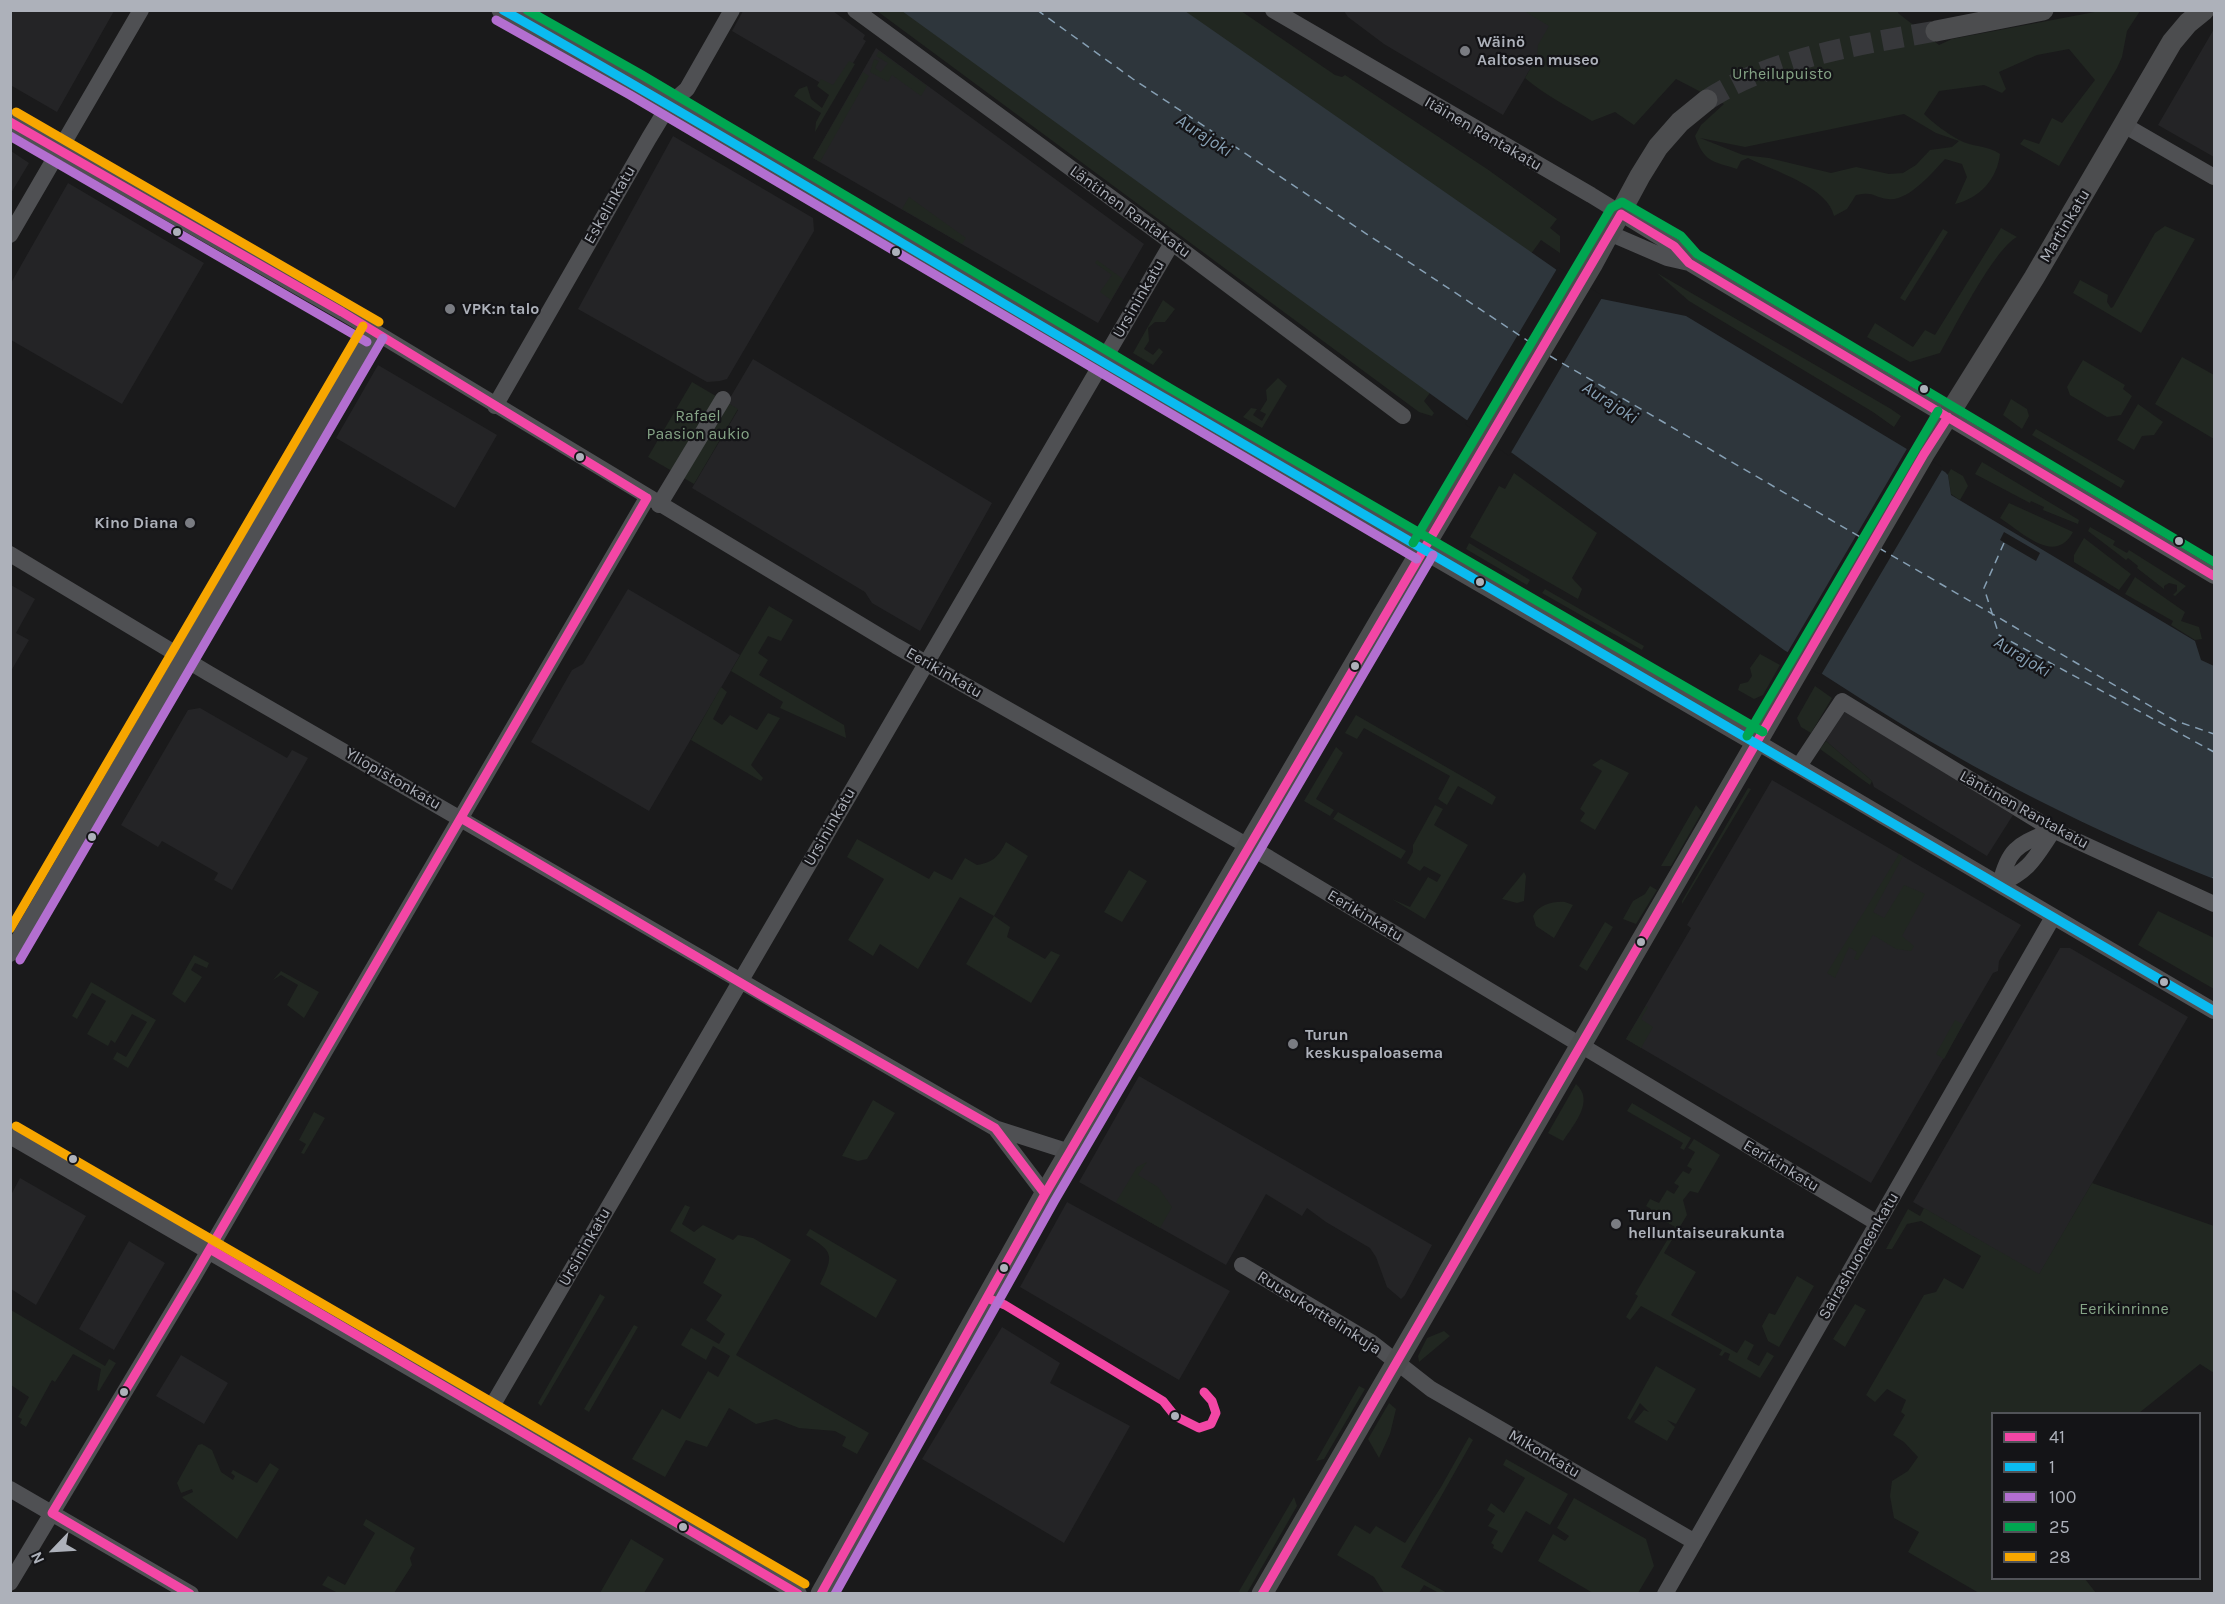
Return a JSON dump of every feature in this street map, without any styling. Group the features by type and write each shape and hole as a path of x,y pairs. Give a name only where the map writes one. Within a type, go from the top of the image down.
{"main road":[{"path":"502,10 669,105 1423,549 1757,742"},
{"path":"1936,30 2043,10"},
{"name":"Martinkatu","path":"1262,1593 1929,446 2172,42 2187,23 2204,10"},
{"path":"822,1593 1045,1194 1423,549 1473,468 1658,147 1691,110 1707,100"}],"street":[{"path":"10,235 141,10"},
{"name":"Eskelinkatu","path":"495,406 669,105 687,89 732,10"},
{"name":"Läntinen Rantakatu","path":"855,10 1173,243 1403,416"},
{"name":"Itäinen Rantakatu","path":"1273,10 1621,214 1674,246 1689,263 2214,576"},
{"name":"Eerikinkatu","path":"10,122 373,332 653,502 926,663 1248,846 1877,1223"},
{"path":"2124,125 2214,177"},
{"name":"Itäinen Rantakatu","path":"1609,233 1667,258 1689,263"},
{"name":"Ursininkatu","path":"488,1413 1173,243"},
{"path":"10,954 373,332"},
{"path":"10,1583 210,1249 460,818 653,502 723,399"},
{"name":"Yliopistonkatu","path":"10,554 739,982 995,1128 1070,1152"},
{"name":"Läntinen Rantakatu","path":"1799,766 1842,701 2053,830 2214,904"},
{"path":"1757,742 2214,1011"},
{"path":"2000,884 2029,867 2053,830"},
{"name":"Sairashuoneenkatu","path":"1665,1593 2053,917"},
{"name":"Yliopistonkatu","path":"995,1128 1045,1194"},
{"path":"10,1136 210,1249 799,1593"},
{"name":"Ruusukorttelinkuja","path":"1242,1265 1371,1342 1396,1362"},
{"name":"Mikonkatu","path":"1396,1362 1431,1389 1695,1542"},
{"path":"10,1489 191,1593"}],"shaded area":[{"path":"11,10 114,11 57,112 12,86 11,88"},
{"path":"1539,10 1558,22 1503,115 1384,44 1348,17 1344,11"},
{"path":"743,11 833,11 865,35 863,39 866,41 836,92 732,31"},
{"path":"2214,29 2214,157 2158,125"},
{"path":"876,48 1144,244 1098,323 813,158"},
{"path":"673,136 813,218 814,231 727,379 720,381 707,382 578,309"},
{"path":"11,151 29,163 11,193"},
{"path":"68,183 204,263 122,404 11,340 11,283"},
{"path":"753,359 992,503 920,631 872,603 865,592 692,488 738,410 727,403"},
{"path":"378,365 497,435 455,508 336,438"},
{"path":"11,585 35,599 16,633 29,640 11,671"},
{"path":"628,589 740,655 649,811 531,742 572,670 583,664"},
{"path":"200,708 287,758 292,750 308,758 232,890 214,880 218,873 162,841 158,847 121,825 188,710"},
{"path":"1843,709 2013,815 1987,856 1874,787 1872,781 1826,741"},
{"path":"1772,780 2021,925 1999,961 1998,971 1993,973 1871,1183 1626,1039 1691,928 1687,925"},
{"path":"2060,948 2070,948 2188,1017 2039,1275 1913,1202"},
{"path":"1139,1076 1432,1245 1405,1295 1401,1299 1387,1287 1376,1257 1370,1248 1307,1208 1302,1216 1266,1194 1226,1265 1079,1182"},
{"path":"20,1178 86,1216 36,1305 11,1289 11,1195"},
{"path":"1067,1202 1230,1291 1179,1380 1020,1287"},
{"path":"129,1241 165,1263 114,1350 79,1329"},
{"path":"1002,1327 1060,1363 1050,1383 1130,1426 1064,1543 922,1459"},
{"path":"181,1355 228,1383 204,1424 156,1396"}],"green space":[{"path":"877,11 1241,11 1335,75 1342,77 1345,75 1487,169 1557,219 1550,228 1560,236 1560,253 1541,240 1424,401 1434,413 1432,416 1419,412"},
{"name":"Urheilupuisto","path":"1524,11 1898,11 1939,45 1952,39 2100,11 2140,11 2127,31 2122,57 2117,68 2059,166 2020,144 2024,139 2039,144 2052,118 2062,123 2095,80 2069,49 2037,55 1999,72 2006,89 2002,93 1984,85 1939,91 1924,114 1959,140 2000,154 1991,179 1972,197 1955,204 1967,177 1962,164 1945,159 1920,185 1904,196 1888,199 1870,194 1856,195 1847,209 1834,216 1830,206 1822,197 1811,188 1785,174 1748,158 1741,161 1737,169 1715,162 1706,156 1695,136 1701,125 1724,104 1676,79 1634,125 1615,112 1592,121 1557,101 1525,78 1537,57 1538,45 1549,26","holes":["1904,114 1936,133 1959,141 1952,147 1930,150 1916,165 1903,173 1889,174 1856,167 1831,173 1769,158 1743,155 1700,138 1745,147"]},
{"path":"879,51 927,86 921,96 892,75 888,82 870,72 874,59 879,61 875,68 881,72 888,63 876,56"},
{"path":"849,61 855,64 815,132 816,122 821,113 794,96 799,89 807,86 811,99 822,108 829,95 817,86 821,79 833,85"},
{"path":"863,72 869,76 820,162 813,158"},
{"path":"909,197 966,238 962,244 902,209"},
{"path":"2165,226 2195,239 2141,333 2073,293 2080,280 2108,295 2107,302 2111,308 2113,307 2155,233"},
{"path":"2001,228 2017,237 2008,244 1986,272 1940,353 1910,362 1867,337 1875,323 1913,347 1925,330 1935,335"},
{"path":"1943,229 1948,232 1905,301 1900,298"},
{"path":"1097,260 1123,279 1111,300 1100,292 1112,275 1095,263"},
{"path":"1657,273 1901,416 1894,427 1689,301"},
{"path":"1163,300 1175,309 1165,322 1155,322 1148,328 1149,341 1144,349 1153,355 1159,348 1163,352 1153,365 1133,353"},
{"path":"2182,357 2214,375 2214,439 2155,404"},
{"path":"2083,360 2125,385 2123,389 2132,396 2121,415 2107,417 2070,395 2067,387"},
{"path":"1278,378 1287,386 1262,428 1243,417 1251,408 1257,409 1253,415 1262,421 1266,414 1260,411 1267,400 1266,390"},
{"name":"Rafael Paasion aukio","path":"692,382 738,409 694,484 648,457"},
{"path":"2011,399 2027,409 2029,416 2022,429 2003,415"},
{"path":"2138,404 2163,422 2154,435 2142,436 2134,450 2117,440"},
{"path":"2036,429 2125,481 2121,488 2032,435"},
{"path":"1982,462 2079,520 2078,524 2043,510 2044,507 2031,501 2030,503 1975,474"},
{"path":"1951,469 1963,476 1968,486 1960,500 1951,494 1948,474"},
{"path":"1514,473 1597,533 1572,578 1582,589 1578,599 1470,537 1499,486 1505,489"},
{"path":"2009,503 2073,532 2066,542 2057,546 2038,543 2000,518"},
{"path":"2090,527 2115,541 2113,545 2127,553 2129,550 2186,586 2175,596 2173,595 2177,591 2177,585 2169,583 2164,586 2164,589 2128,558 2126,560 2088,531"},
{"path":"2084,538 2131,574 2119,590 2074,562 2074,555"},
{"path":"1469,543 1530,580 1527,585 1466,549"},
{"path":"2135,577 2185,612 2181,621 2199,627 2202,639 2195,640 2171,625 2173,621 2125,594"},
{"path":"1545,589 1644,646 1642,650 1542,593"},
{"path":"769,606 793,620 781,641 768,636 758,653 768,660 759,675 844,725 846,738 780,708 783,702 731,671"},
{"path":"1760,654 1780,665 1763,695 1754,699 1738,690 1740,684 1748,682 1752,676 1750,668"},
{"path":"1815,686 1832,698 1811,733 1801,727 1797,718"},
{"path":"721,687 727,692 713,719 722,725 730,715 757,730 768,713 780,718 751,765 763,778 761,781 691,740"},
{"path":"1356,715 1486,790 1496,797 1492,805 1458,786 1447,805 1438,799 1450,776 1364,728 1357,739 1345,733"},
{"path":"1826,741 1872,781 1870,785 1820,749"},
{"path":"1336,747 1343,753 1316,799 1334,810 1330,816 1304,801"},
{"path":"1601,759 1629,773 1595,830 1580,821 1585,813 1580,809 1602,771 1592,765"},
{"path":"1748,788 1751,789 1682,904 1682,901"},
{"path":"1435,805 1443,809 1434,825 1468,845 1425,919 1392,899 1410,907 1428,877 1437,882 1441,875 1424,866 1420,871 1407,863 1413,852 1413,845"},
{"path":"1696,805 1702,812 1671,866 1661,866"},
{"path":"1338,812 1406,851 1401,859 1333,819"},
{"path":"857,839 929,879 934,871 952,880 965,858 977,865 988,862 998,855 1006,842 1028,856 994,916 960,897 918,969 880,944 873,956 848,940 884,879 847,857"},
{"path":"1899,854 1903,856 1873,912 1884,918 1904,885 1925,894 1902,936 1914,946 1911,951 1896,949 1873,935 1858,960 1854,959 1857,952 1849,947 1835,978 1827,973"},
{"path":"1129,870 1147,881 1122,922 1104,912"},
{"path":"1524,872 1526,876 1524,901 1517,903 1502,899"},
{"path":"1650,886 1657,890 1636,924 1623,919 1633,901 1645,894"},
{"path":"1565,902 1573,905 1554,938 1536,926 1533,916 1535,912 1547,904"},
{"path":"2158,911 2214,938 2214,989 2138,945"},
{"path":"994,916 1010,927 1007,937 1045,959 1051,951 1060,955 1031,1003 966,964"},
{"path":"1605,922 1613,927 1587,971 1579,966"},
{"path":"194,955 209,963 207,968 195,963 191,970 202,977 185,1003 172,994"},
{"path":"281,971 319,992 304,1018 287,1005 298,985 281,975 273,980"},
{"path":"91,982 156,1020 128,1068 113,1059 117,1052 126,1057 147,1022 132,1014 115,1043 111,1040 108,1046 87,1034 106,1001 92,993 77,1019 72,1016"},
{"path":"1646,1006 1648,1007 1641,1019 1653,1027 1641,1048 1626,1039"},
{"path":"1955,1020 1963,1024 1944,1059 1936,1054"},
{"path":"1576,1084 1584,1098 1583,1105 1577,1120 1563,1141 1548,1133"},
{"path":"873,1100 895,1113 867,1159 858,1161 842,1156"},
{"path":"1632,1103 1691,1138 1684,1150 1680,1148 1683,1143 1627,1111"},
{"path":"314,1112 325,1118 304,1154 301,1153 306,1144 299,1140"},
{"path":"1694,1139 1720,1155 1698,1193 1690,1191 1683,1200 1687,1215 1664,1253 1696,1272 1671,1315 1737,1353 1745,1340 1754,1345 1747,1359 1759,1366 1767,1352 1774,1356 1760,1378 1728,1360 1730,1354 1725,1352 1722,1356 1719,1355 1722,1350 1641,1306 1630,1320 1626,1317 1638,1296 1635,1294 1675,1227 1650,1212 1651,1209 1646,1206 1650,1199 1659,1203 1667,1190 1674,1194 1679,1186 1674,1183 1683,1171 1689,1174 1692,1169 1687,1166 1695,1152 1688,1148"},
{"path":"1147,1162 1138,1175 1158,1187 1172,1207 1160,1228 1116,1202 1137,1167"},
{"name":"Eerikinrinne","path":"2092,1183 2214,1226 2214,1373 2200,1364 2140,1412 1991,1412 1991,1580 2086,1580 2096,1593 1979,1593 1908,1552 1919,1532 1894,1518 1890,1496 1892,1481 1908,1471 1918,1457 1904,1442 1893,1435 1905,1415 1901,1412 1906,1400 1887,1389 1875,1402 1866,1395 1924,1295 1936,1292 1944,1278 1963,1289 1981,1256 1921,1221 1907,1224 1892,1249 1886,1249 1908,1209 1920,1216 1924,1208 2039,1274"},
{"path":"685,1205 690,1207 682,1224 694,1232 703,1225 733,1240 738,1235 753,1238 791,1260 736,1355 869,1433 857,1454 842,1446 846,1437 835,1431 799,1428 776,1419 756,1424 729,1408 707,1447 686,1440 665,1477 632,1459 662,1409 680,1419 708,1371 718,1377 730,1356 713,1346 706,1360 681,1345 691,1328 719,1344 725,1334 706,1320 722,1295 703,1283 716,1259 670,1231"},
{"path":"810,1229 897,1280 876,1318 820,1284 828,1266 829,1255 822,1246 806,1235"},
{"path":"1797,1276 1814,1286 1779,1347 1768,1341 1762,1326 1769,1313 1775,1315"},
{"path":"600,1294 605,1297 541,1406 538,1403"},
{"path":"1855,1304 1866,1310 1845,1347 1833,1339"},
{"path":"11,1310 105,1366 109,1359 116,1363 99,1391 97,1390 101,1369 73,1354 55,1382 52,1380 26,1427 20,1423 22,1419 18,1417 29,1397 11,1385"},
{"path":"634,1325 638,1327 589,1412 584,1409"},
{"path":"1444,1331 1450,1336 1419,1362 1418,1356 1427,1338"},
{"path":"1656,1366 1696,1389 1676,1424 1667,1420 1675,1427 1667,1441 1634,1422 1644,1410 1649,1412 1640,1403 1630,1420 1627,1418"},
{"path":"1359,1386 1365,1389 1324,1459 1316,1461"},
{"path":"1389,1403 1396,1409 1390,1434 1379,1458 1368,1439"},
{"path":"1469,1437 1473,1440 1401,1567 1447,1593 1439,1593 1424,1585 1419,1593 1384,1593 1374,1577 1337,1555 1355,1525 1370,1534 1376,1526 1405,1543 1441,1487"},
{"path":"202,1444 212,1450 221,1472 233,1480 235,1476 231,1473 233,1470 257,1483 270,1463 279,1469 237,1539 182,1497 193,1492 192,1489 181,1493 177,1483 198,1445"},
{"path":"1506,1459 1568,1494 1550,1525 1526,1511 1502,1553 1493,1548 1494,1545 1491,1543 1498,1531 1488,1526 1495,1515 1487,1510 1491,1503 1504,1513 1525,1478 1503,1465"},
{"path":"1294,1497 1297,1506 1247,1593 1238,1593"},
{"path":"1574,1498 1646,1539 1654,1566 1638,1593 1593,1593 1538,1561 1553,1534 1565,1541 1569,1536 1557,1528"},
{"path":"366,1519 415,1548 410,1558 412,1565 394,1593 338,1593 322,1585 328,1576 345,1585 375,1533 363,1525"},
{"path":"631,1539 664,1559 644,1593 600,1593"}],"water":[{"name":"Aurajoki","path":"902,11 1185,11 1597,298 1686,316 1945,472 1948,475 1951,495 2195,641 2201,660 2214,666 2214,879 2125,842 2037,800 1952,754 1784,650"}],"pier":[{"path":"1558,267 1603,296 1509,456 1465,424"},
{"path":"1908,447 1942,467 1942,470 1821,675 1786,655"},
{"path":"2004,532 2040,553 2036,561 2000,540"}],"ferry route":[{"path":"1037,10 1133,79 1534,345"},
{"path":"1550,356 1862,538"},
{"path":"2004,543 1984,588 1999,635 2214,752"},
{"path":"1879,548 2176,721 2214,734"}],"tunnel":[{"path":"1707,100 1759,73 1788,63 1848,47 1936,31"}],"transit line":[{"name":"1","path":"503,10 2214,1011"},
{"name":"25","path":"527,10 642,75 1175,391 1763,732"},
{"name":"100","path":"496,20 630,95 1417,559"},
{"name":"28","path":"16,112 379,322"},
{"name":"41","path":"10,122 342,312 647,498"},
{"name":"100","path":"10,136 367,342"},
{"name":"25","path":"1413,543 1611,208 1622,202 1681,236 1697,254 2214,562"},
{"name":"41","path":"821,1594 1045,1194 1621,214 1674,246 1689,263 2214,576"},
{"name":"28","path":"10,929 363,326"},
{"name":"100","path":"20,960 383,338"},
{"name":"25","path":"1747,736 1938,411"},
{"name":"41","path":"1262,1594 1924,454 1948,417"},
{"name":"41","path":"52,1513 194,1276 647,498"},
{"name":"100","path":"835,1594 1055,1200 1433,555"},
{"name":"41","path":"461,818 763,996 995,1128 1045,1194"},
{"name":"28","path":"16,1126 805,1584"},
{"name":"41","path":"210,1249 798,1594"},
{"name":"41","path":"987,1298 1005,1305 1163,1401 1175,1416 1199,1428 1211,1424 1216,1413 1212,1401 1204,1392"},
{"name":"41","path":"52,1513 190,1594"}],"place":[{"name":"Wäinö Aaltosen museo","path":"1465,51"},
{"name":"VPK:n talo","path":"450,309"},
{"name":"Kino Diana","path":"190,523"},
{"name":"Turun keskuspaloasema","path":"1293,1044"},
{"name":"Turun helluntaiseurakunta","path":"1616,1224"}]}
